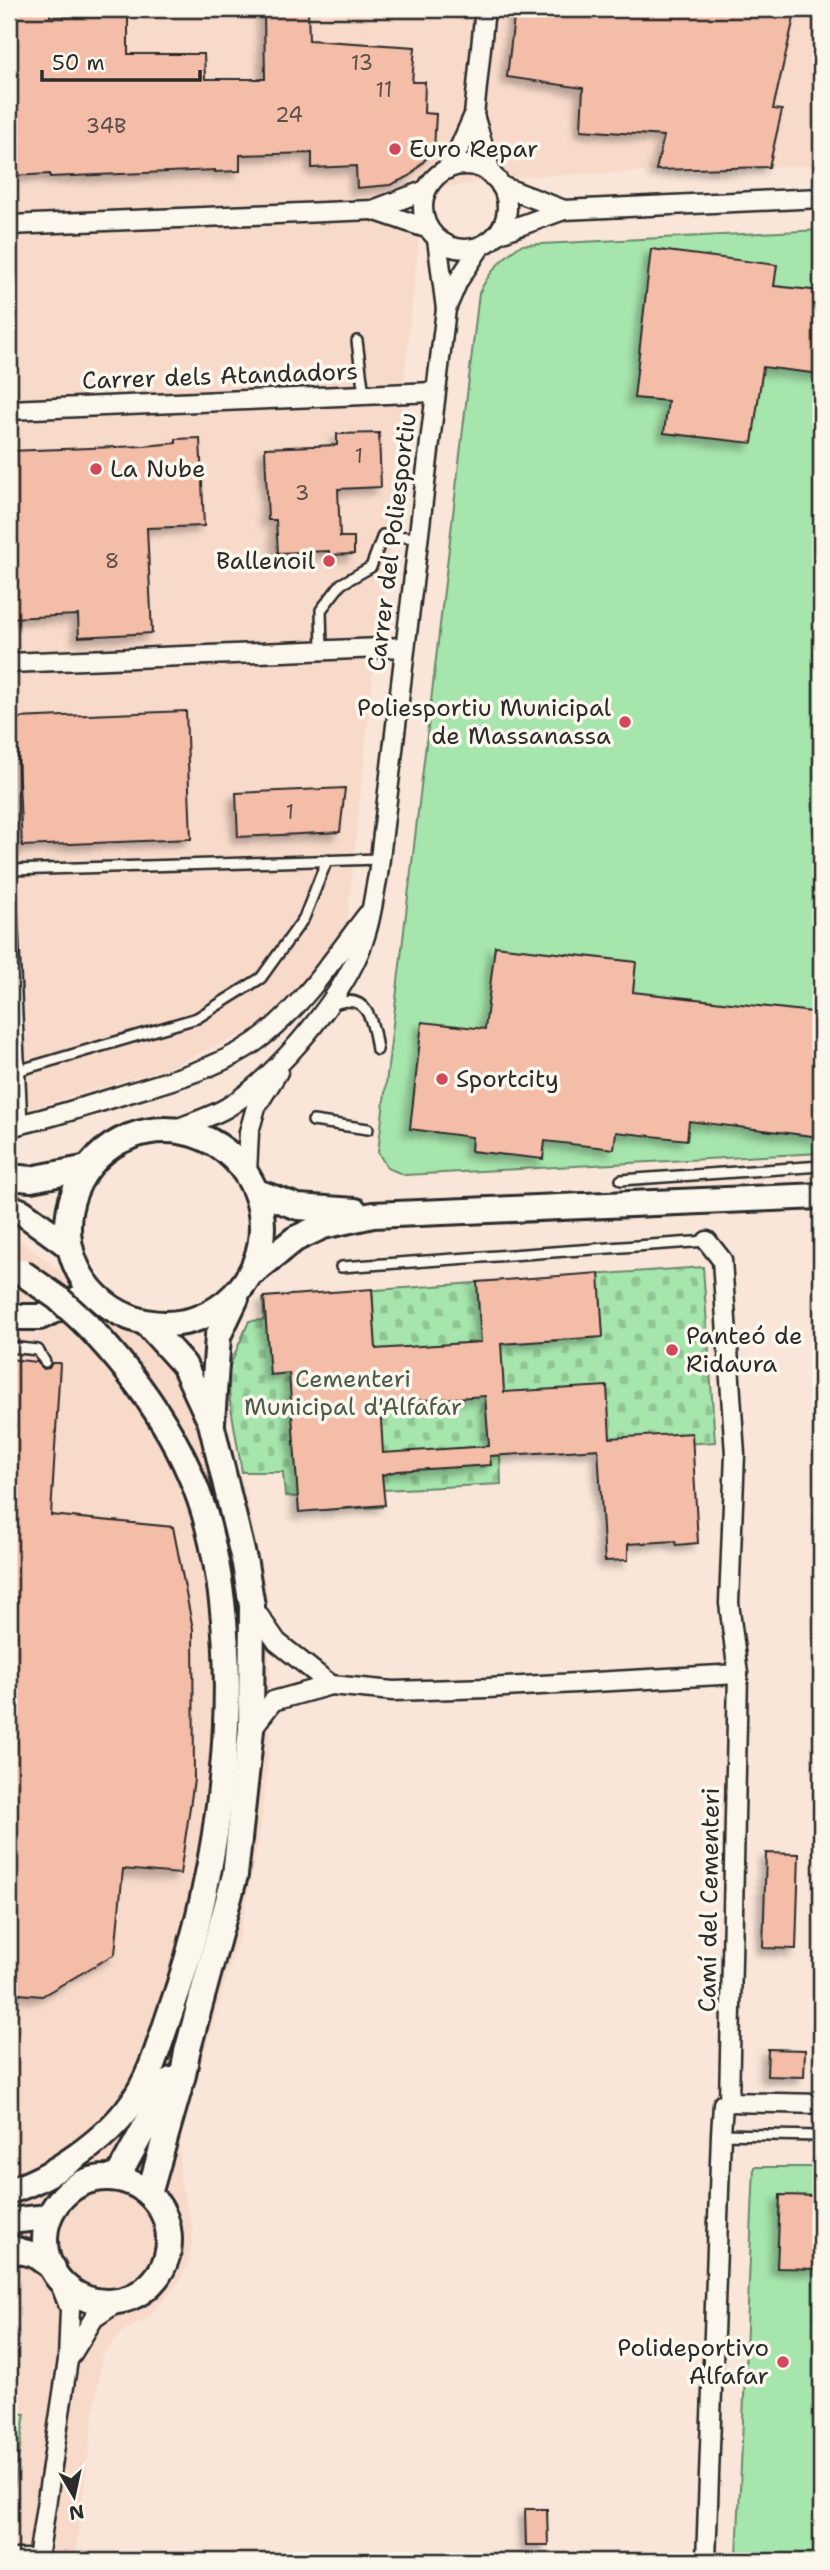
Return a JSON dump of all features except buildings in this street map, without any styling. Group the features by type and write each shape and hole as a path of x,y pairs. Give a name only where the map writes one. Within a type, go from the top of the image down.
{"street":[{"path":"446,170 474,115 485,9"},
{"path":"474,115 497,181 506,198 506,211 497,234"},
{"path":"433,234 423,210 426,190 438,175 456,166 475,167 497,181 564,210"},
{"path":"9,225 373,210 426,190"},
{"path":"373,210 433,234 458,249 481,246 497,234 564,210 821,198"},
{"name":"Carrer del Poliesportiu","path":"433,234 446,309"},
{"name":"Carrer del Poliesportiu","path":"173,1130 227,1108 291,1051 307,1034 342,984 366,935 380,859 446,309 458,281 481,246"},
{"name":"Carrer dels Atandadors","path":"9,410 434,392"},
{"path":"9,663 405,647"},
{"path":"16,1126 172,1080 248,1047 267,1033 298,1002 371,910"},
{"name":"Carrer del Poliesportiu","path":"252,1183 249,1132 256,1107 291,1051"},
{"path":"240,1291 213,1313 181,1324 147,1324 117,1312 92,1292 77,1270 69,1246 68,1213 72,1197 88,1168 101,1153 117,1142 144,1132 173,1130 195,1134 215,1143 233,1157 252,1183 263,1215 263,1239 255,1271"},
{"path":"9,1177 31,1180 88,1168"},
{"path":"252,1183 298,1208 351,1210 373,1215"},
{"path":"211,1423 218,1336 240,1291 255,1271 295,1239 323,1226 373,1215 821,1196"},
{"path":"9,1207 22,1212 69,1246"},
{"name":"Camí del Cementeri","path":"706,2561 721,2134 723,2104 729,2102 738,1674 729,1604 735,1454 722,1260 707,1241"},
{"path":"9,2192 52,2172 101,2138 132,2103 151,2066 194,1934 216,1822 225,1739 226,1677 223,1616 207,1525 195,1490 165,1426 117,1356 58,1298 15,1268"},
{"path":"9,1317 40,1317 92,1292"},
{"path":"147,1324 184,1365 211,1423 245,1564 252,1606 251,1730 235,1875 149,2193"},
{"path":"252,1606 277,1642 331,1685"},
{"path":"251,1730 272,1701 331,1685 393,1690 488,1688 738,1674"},
{"path":"117,2178 187,2052"},
{"path":"729,2102 821,2104"},
{"path":"9,2559 38,2559 68,2360 70,2309 45,2250 48,2217 65,2193 89,2180 117,2178 134,2183 149,2193 167,2223 167,2257 149,2286 94,2318 68,2360"},
{"path":"9,2221 48,2217"},
{"path":"9,2248 35,2255 86,2299 118,2302"}],"lane":[{"path":"357,341 364,395"},
{"path":"322,650 321,610 341,584 371,567 383,535 418,538"},
{"path":"9,842 20,1070 16,1126"},
{"path":"10,870 380,859"},
{"path":"20,1070 197,1018 261,978 304,918 327,860"},
{"path":"322,1013 333,1004 348,1000 356,1002 365,1009 374,1027 377,1050"},
{"path":"313,1121 368,1129"},
{"path":"621,1180 821,1166"},
{"path":"341,1267 707,1241"},
{"path":"9,1347 38,1350 44,1362"},
{"path":"721,2134 821,2136"}],"shaded area":[{"path":"9,9 821,9 821,165 529,176 424,190 390,512 394,512 383,602 380,607 347,924 275,1020 167,1068 9,1115"},
{"path":"9,1237 24,1242 160,1356 243,1478 268,1596 271,1738 260,1834 238,1941 180,2133 180,2180 193,2230 190,2259 180,2281 149,2317 123,2331 102,2355 74,2561 9,2561"}],"green space":[{"name":"Poliesportiu Municipal de Massanassa","path":"821,230 821,1153 405,1175 387,1168 378,1152 479,293 497,266 521,245"},
{"name":"Cementeri Municipal d'Alfafar","path":"703,1267 715,1442 500,1455 501,1484 383,1490 382,1507 299,1511 298,1497 285,1496 283,1472 242,1472 230,1402 228,1370 249,1321 264,1320 263,1298"},
{"name":"Polideportivo Alfafar","path":"754,2167 821,2167 821,2560 737,2557"},
{"path":"9,2413 25,2414 9,2524"}],"place":[{"name":"Euro Repar","path":"395,149"},
{"name":"La Nube","path":"96,469"},
{"name":"Ballenoil","path":"329,561"},
{"name":"Poliesportiu Municipal de Massanassa","path":"625,722"},
{"name":"Sportcity","path":"442,1079"},
{"name":"Panteó de Ridaura","path":"672,1350"},
{"name":"Polideportivo Alfafar","path":"783,2362"}]}
